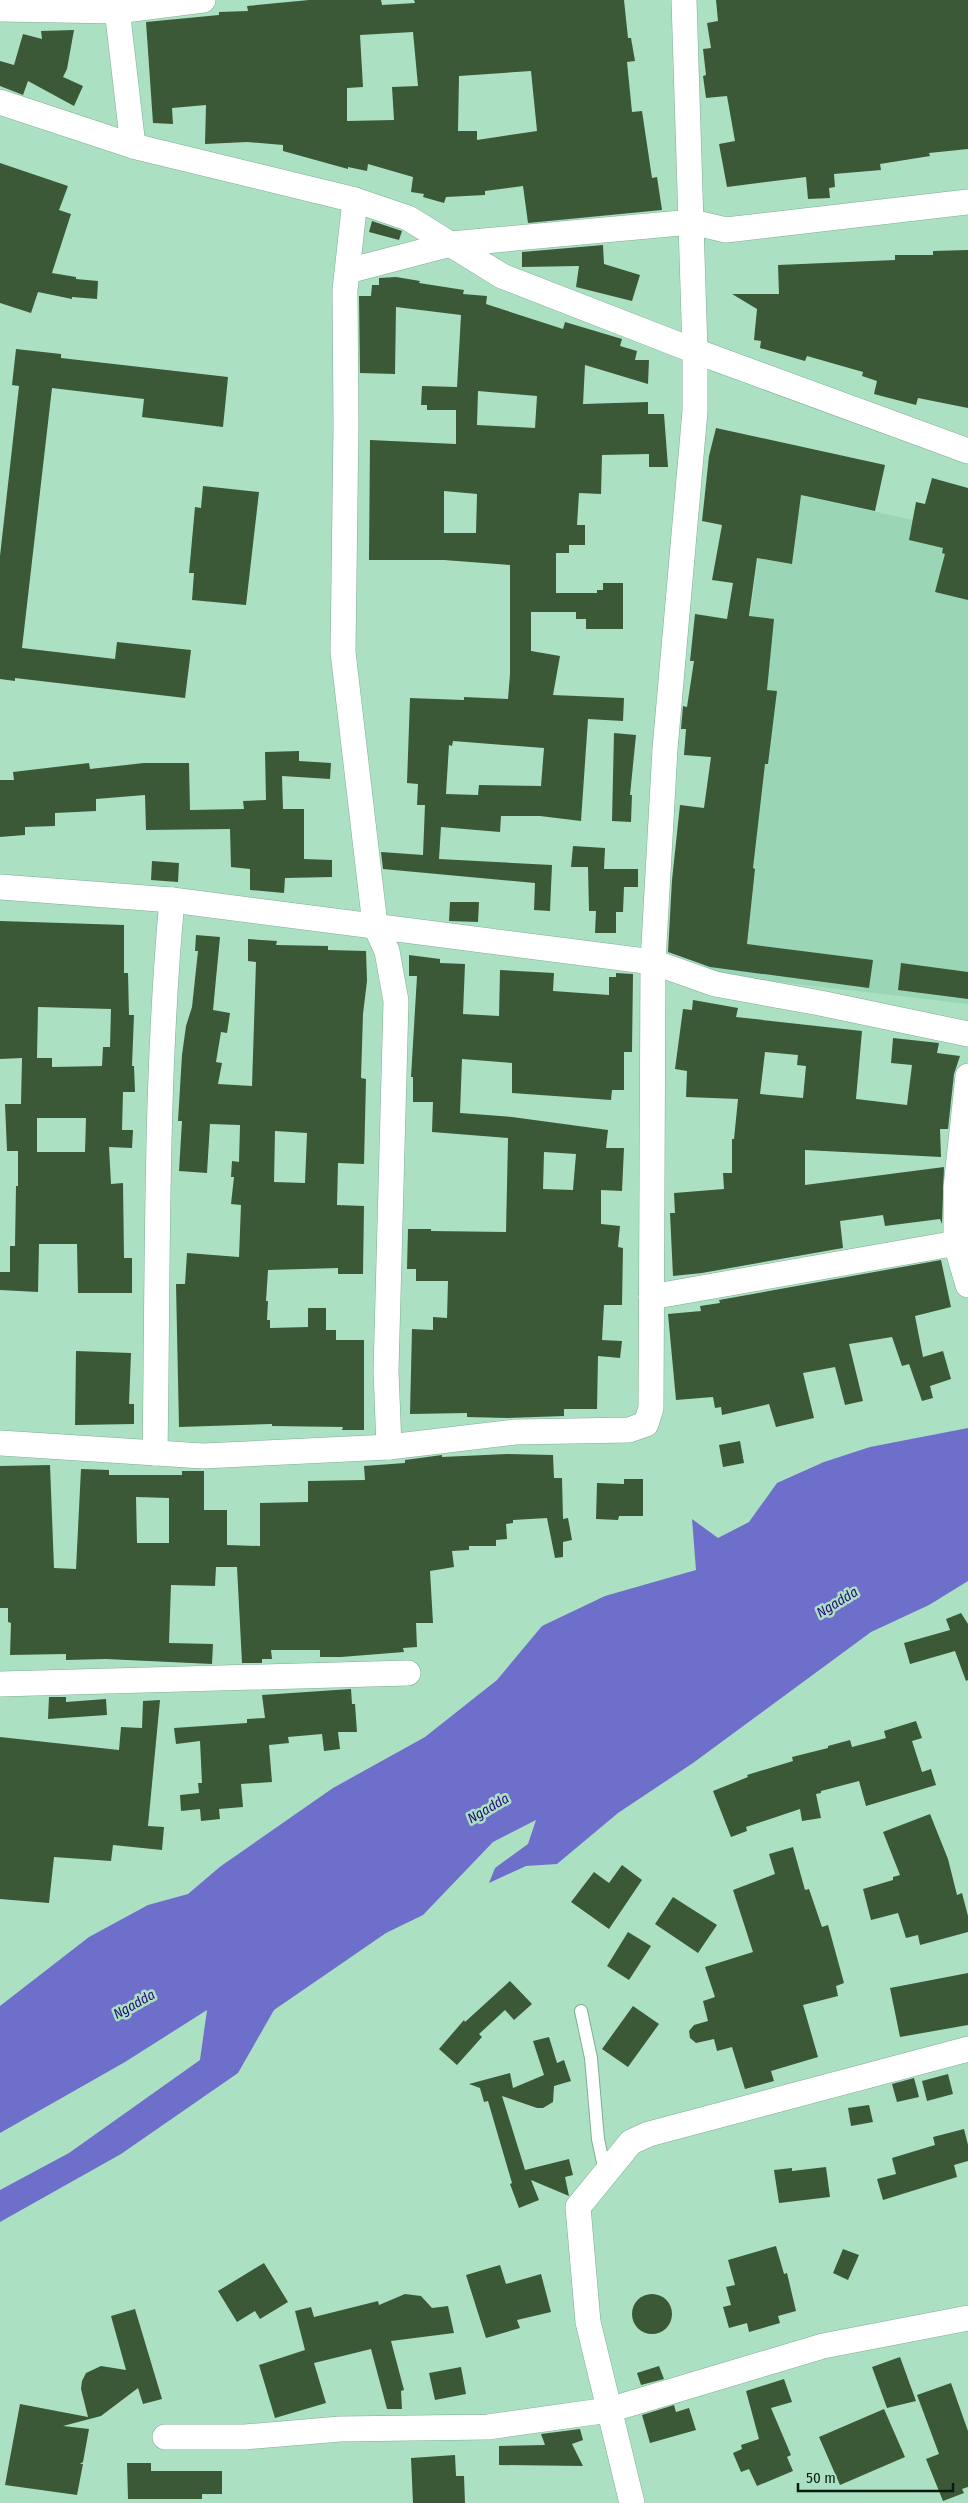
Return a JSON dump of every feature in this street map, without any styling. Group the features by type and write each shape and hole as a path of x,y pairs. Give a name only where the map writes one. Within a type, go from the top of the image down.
{"street":[{"path":"0,9 202,0"},
{"path":"0,1443 203,1456 390,1447 515,1432 629,1430 646,1424 651,1408 653,1386 651,1297 653,962 665,749 694,411 695,351 692,222 684,0"},
{"path":"117,5 134,146"},
{"path":"0,102 134,146 355,200 408,218 502,276 695,351 968,451"},
{"path":"355,200 348,271 344,290 346,425 343,652 375,925 387,951 396,1001 387,1362 390,1447"},
{"path":"348,271 451,244 692,222 726,230 968,202"},
{"path":"0,887 172,900 653,962 715,984 820,1003 968,1034"},
{"path":"155,1453 161,1081 166,964 172,900"},
{"path":"968,1076 956,1187 968,1285"},
{"path":"651,1297 962,1243"},
{"path":"0,1684 408,1673"},
{"path":"632,2503 588,2322 578,2207 631,2142 649,2134 968,2049"},
{"path":"165,2437 245,2437 340,2429 488,2427 609,2410 823,2346 968,2318"}],"lane":[{"path":"581,2011 591,2058 598,2138 605,2172"}],"shaded area":[{"path":"767,488 968,532 968,1004 703,973"}],"water":[{"name":"Ngadda","path":"968,1428 968,1581 929,1605 871,1632 693,1763 618,1813 557,1864 526,1866 489,1883 495,1868 528,1844 536,1820 493,1842 423,1915 386,1933 274,2010 238,2073 121,2154 0,2222 0,2190 69,2153 200,2060 207,2010 125,2062 0,2133 0,2006 89,1937 148,1905 188,1894 221,1866 333,1788 425,1737 497,1680 542,1626 605,1596 696,1570 692,1519 718,1538 749,1522 777,1483 824,1462 870,1447"}],"building":[{"path":"309,0 381,0 382,5 415,3 414,0 624,0 628,38 631,38 635,61 627,62 632,112 642,111 652,178 657,177 662,210 528,223 523,186 485,191 485,195 446,197 444,203 423,197 424,194 411,192 413,177 368,164 367,171 348,167 348,169 283,151 283,145 247,142 205,144 206,105 172,108 173,124 153,123 146,22 219,15 219,12 248,11 247,6","holes":["413,32 418,86 392,87 394,120 347,121 347,88 363,87 360,35","531,71 537,131 477,140 477,131 458,131 459,76"]},
{"path":"716,0 968,0 968,149 929,153 930,156 880,164 881,170 834,174 835,187 829,188 830,198 808,199 806,177 727,187 719,144 735,141 727,96 706,98 703,76 706,75 703,49 711,48 707,23 718,21"},
{"path":"74,30 67,69 63,77 83,86 74,106 28,81 23,95 0,86 0,61 14,65 23,34 42,39 41,31"},
{"path":"0,163 68,186 59,210 71,214 52,273 76,277 76,279 98,281 97,299 72,297 72,299 38,292 31,313 0,303"},
{"path":"372,221 402,231 399,240 369,232"},
{"path":"603,245 604,264 640,275 632,301 576,287 579,266 522,267 522,252"},
{"path":"968,250 968,408 918,398 916,405 874,394 877,381 862,376 863,372 807,356 805,361 760,348 761,341 754,340 757,309 732,294 779,294 778,265 895,260 895,255 933,255 933,251"},
{"path":"396,277 420,281 419,283 464,290 463,294 487,296 486,304 563,329 565,322 622,339 620,346 637,351 635,360 649,360 648,384 585,365 583,404 648,402 648,414 664,414 668,467 649,467 649,454 602,455 601,494 579,493 577,525 585,525 585,545 569,545 569,553 556,553 556,593 597,593 597,590 603,590 603,583 623,583 623,629 586,629 586,619 576,619 576,612 531,612 531,651 560,656 553,695 624,698 623,721 588,719 581,821 540,816 501,816 500,832 441,827 439,859 552,865 550,911 534,910 535,883 383,869 381,852 423,855 425,805 417,805 418,784 407,783 410,698 464,700 464,697 508,699 510,674 510,565 444,560 369,560 370,440 456,444 456,410 427,410 427,405 421,405 422,386 457,387 461,315 396,307 395,374 360,373 359,296 371,296 372,285 379,285 379,278","holes":["478,391 537,396 535,428 477,425","444,491 477,494 476,533 444,533","453,741 544,748 541,786 479,785 478,795 446,794 449,745 452,746"]},
{"path":"16,349 61,354 61,358 228,377 223,427 142,417 144,399 52,388 22,648 115,659 117,642 191,650 185,698 15,678 15,681 0,679 0,556 19,386 12,385"},
{"path":"716,428 885,465 875,511 801,495 792,564 757,558 749,616 774,619 767,690 777,691 768,764 765,764 753,868 755,869 747,944 873,960 869,988 710,967 668,952 672,880 680,805 704,808 711,757 684,755 686,729 681,729 683,706 687,707 694,661 690,661 695,614 727,619 733,583 712,580 722,525 702,521 709,456"},
{"path":"932,478 968,488 968,600 935,592 945,554 942,553 943,548 909,540 916,502 925,504"},
{"path":"203,486 259,492 246,605 192,600 194,573 189,573 195,507 201,508"},
{"path":"614,733 636,735 630,795 632,795 631,822 612,821"},
{"path":"299,751 299,761 331,763 330,779 282,776 283,809 304,809 304,859 332,860 332,877 285,878 284,893 250,890 250,869 231,867 230,829 146,830 145,795 96,799 96,811 55,813 55,826 25,827 25,835 0,837 0,780 14,780 13,772 89,763 90,769 144,763 189,763 190,810 244,809 243,801 266,800 265,752"},
{"path":"573,846 605,848 604,869 638,869 638,887 624,887 623,912 616,912 616,933 595,933 596,911 589,911 588,867 571,867"},
{"path":"152,861 179,863 178,882 151,880"},
{"path":"450,902 479,902 478,922 449,921"},
{"path":"0,921 124,925 124,973 128,973 129,1015 134,1015 132,1066 134,1066 135,1092 123,1092 122,1130 133,1130 132,1148 109,1147 111,1184 123,1183 124,1258 132,1258 132,1293 78,1293 77,1244 39,1244 38,1292 0,1290 0,1272 10,1272 10,1246 15,1246 16,1186 18,1186 18,1151 7,1151 5,1104 21,1104 22,1058 0,1059","holes":["38,1007 111,1009 110,1047 103,1047 102,1066 52,1067 52,1058 37,1058","37,1118 86,1118 85,1152 37,1152"]},
{"path":"196,935 220,937 213,1010 230,1013 227,1033 221,1032 216,1062 222,1063 218,1084 252,1086 256,962 248,961 248,939 277,941 276,945 328,946 328,950 366,951 367,981 363,1014 361,1078 366,1079 364,1164 338,1163 337,1205 364,1206 363,1274 338,1274 338,1268 268,1270 266,1301 268,1301 267,1320 270,1320 270,1328 308,1327 308,1308 326,1308 326,1330 336,1330 336,1340 364,1340 364,1430 342,1430 343,1427 272,1426 272,1424 179,1427 176,1284 185,1284 187,1253 239,1257 241,1205 231,1204 234,1177 231,1177 232,1161 239,1162 240,1125 210,1124 207,1173 179,1171 182,1121 178,1121 182,1055 186,1026 192,1007 198,951 195,951","holes":["275,1131 307,1133 305,1183 274,1182"]},
{"path":"409,955 440,959 440,963 465,964 463,1014 499,1016 500,970 554,973 553,991 609,995 609,977 616,977 616,973 633,974 632,1052 624,1052 624,1090 612,1090 611,1100 512,1093 512,1063 462,1059 460,1113 512,1117 608,1130 606,1148 624,1148 622,1191 601,1190 601,1224 620,1226 618,1247 623,1248 622,1305 604,1305 602,1340 622,1341 620,1358 598,1356 597,1409 564,1409 564,1416 507,1418 467,1417 467,1413 410,1414 412,1329 433,1330 433,1317 447,1318 448,1281 416,1281 416,1269 407,1269 408,1229 506,1232 508,1138 432,1132 433,1102 413,1102 413,1077 411,1077 417,976 409,976","holes":["544,1152 576,1154 573,1190 543,1189"]},
{"path":"901,963 968,972 968,999 898,990"},
{"path":"693,1000 738,1008 736,1017 862,1031 856,1099 907,1105 912,1065 891,1063 893,1038 939,1043 937,1053 960,1056 954,1074 948,1129 940,1129 941,1157 805,1150 805,1185 944,1167 942,1224 940,1219 885,1226 883,1215 840,1221 843,1248 702,1273 673,1276 670,1213 675,1213 674,1193 724,1189 723,1173 732,1173 732,1139 734,1139 738,1099 686,1097 687,1071 675,1069 683,1009 692,1010","holes":["765,1052 798,1055 797,1065 806,1066 803,1098 760,1094"]},
{"path":"941,1260 951,1307 915,1316 923,1357 943,1351 951,1379 930,1386 933,1398 922,1401 909,1364 902,1366 892,1337 849,1344 863,1401 845,1405 835,1367 803,1373 814,1418 776,1427 769,1404 722,1415 721,1407 715,1408 713,1397 676,1400 668,1314 701,1311 700,1306 720,1303 719,1300"},
{"path":"76,1351 131,1353 129,1404 134,1404 134,1424 75,1425"},
{"path":"740,1441 744,1463 723,1467 719,1445"},
{"path":"507,1454 553,1455 554,1478 562,1478 563,1519 568,1518 572,1540 563,1542 563,1557 555,1558 547,1518 513,1520 513,1523 506,1524 507,1539 496,1540 496,1546 469,1546 469,1550 452,1551 454,1567 430,1571 433,1623 416,1623 417,1647 403,1648 404,1652 341,1657 320,1657 320,1650 271,1650 272,1659 262,1659 262,1663 242,1663 237,1567 216,1567 215,1586 171,1585 169,1643 213,1644 212,1664 106,1659 66,1660 66,1654 10,1655 11,1623 8,1622 8,1608 0,1608 0,1466 50,1465 54,1568 76,1569 81,1469 109,1470 109,1475 182,1475 182,1471 204,1471 204,1510 227,1510 227,1545 260,1546 260,1503 308,1502 308,1481 365,1480 364,1466 405,1463 405,1460 442,1455 442,1457","holes":["136,1497 169,1498 169,1543 137,1543"]},
{"path":"624,1479 643,1479 643,1516 619,1516 618,1520 596,1519 597,1483 624,1484"},
{"path":"961,1613 968,1624 968,1680 966,1681 955,1651 910,1664 904,1643 950,1630 946,1619"},
{"path":"351,1689 352,1704 355,1704 357,1732 338,1732 340,1749 324,1751 322,1734 288,1737 289,1743 269,1745 272,1782 241,1784 243,1807 219,1809 220,1819 201,1821 200,1809 181,1811 180,1795 199,1793 198,1783 202,1783 200,1741 176,1744 174,1728 247,1723 247,1719 265,1718 262,1695"},
{"path":"49,1697 66,1697 66,1702 106,1699 107,1715 48,1719"},
{"path":"160,1700 148,1826 164,1827 162,1850 113,1845 111,1861 54,1857 49,1903 0,1899 0,1737 119,1750 121,1727 142,1728 143,1701"},
{"path":"916,1721 922,1738 912,1741 922,1772 931,1769 936,1785 866,1806 859,1781 816,1794 821,1818 802,1821 800,1809 746,1827 747,1831 731,1837 713,1791 748,1777 747,1775 793,1761 792,1757 850,1740 852,1747 886,1738 884,1731"},
{"path":"930,1814 948,1859 957,1895 962,1893 968,1916 968,1932 920,1945 918,1935 906,1938 898,1913 871,1920 863,1889 893,1880 893,1877 900,1875 883,1832"},
{"path":"793,1847 805,1890 809,1889 822,1927 828,1925 844,1983 836,1986 838,1996 803,2005 818,2057 771,2071 774,2081 745,2089 732,2047 717,2051 714,2039 696,2043 690,2038 689,2031 694,2025 708,2021 703,2001 715,1997 705,1967 753,1952 733,1890 775,1874 769,1854"},
{"path":"622,1865 642,1880 609,1929 571,1902 594,1872 609,1883"},
{"path":"673,1897 717,1925 698,1953 655,1924"},
{"path":"628,1932 651,1946 629,1980 607,1966"},
{"path":"968,1973 968,2025 900,2037 890,1988"},
{"path":"510,1981 532,2004 514,2020 505,2010 479,2034 482,2037 457,2065 439,2049 464,2020 465,2022"},
{"path":"633,2006 659,2024 628,2067 602,2049"},
{"path":"549,2037 557,2063 564,2060 571,2081 554,2086 553,2102 543,2108 537,2108 502,2096 525,2170 569,2159 573,2175 565,2177 569,2196 531,2180 539,2200 519,2208 510,2184 512,2183 488,2101 484,2102 480,2088 469,2084 510,2073 513,2088 544,2075 533,2041"},
{"path":"948,2074 953,2094 927,2101 922,2081"},
{"path":"914,2078 919,2097 897,2102 892,2084"},
{"path":"869,2105 873,2122 851,2126 848,2108"},
{"path":"964,2129 968,2145 968,2161 954,2165 957,2177 883,2200 877,2179 896,2174 892,2158 935,2145 933,2137"},
{"path":"826,2167 830,2197 779,2203 774,2170 792,2168 792,2171"},
{"path":"776,2246 784,2274 787,2273 796,2311 778,2316 780,2323 749,2332 747,2323 729,2328 723,2307 731,2305 726,2287 735,2285 728,2260"},
{"path":"843,2249 859,2255 848,2280 833,2273"},
{"path":"264,2263 288,2302 260,2319 255,2311 237,2322 218,2291"},
{"path":"500,2265 506,2284 541,2274 551,2312 517,2320 520,2328 486,2338 466,2275"},
{"path":"405,2294 421,2296 432,2308 448,2306 454,2333 391,2341 404,2390 401,2391 402,2409 387,2409 371,2349 314,2363 326,2403 275,2418 259,2365 305,2350 295,2311 311,2307 314,2317 378,2301 379,2305"},
{"path":"656,2294 663,2297 669,2303 672,2314 671,2322 663,2331 656,2334 648,2334 641,2331 633,2322 632,2310 635,2303 644,2295"},
{"path":"135,2309 162,2399 143,2404 138,2388 101,2416 63,2426 89,2429 83,2462 80,2464 83,2464 77,2495 5,2485 20,2404 88,2417 81,2389 82,2381 86,2373 101,2366 126,2370 111,2316"},
{"path":"900,2357 916,2401 887,2408 872,2367"},
{"path":"659,2366 664,2379 641,2385 637,2373"},
{"path":"461,2367 466,2394 435,2400 429,2373"},
{"path":"784,2379 792,2402 771,2408 791,2455 787,2457 793,2471 757,2486 749,2469 741,2472 733,2453 742,2449 741,2445 759,2439 746,2391"},
{"path":"951,2383 968,2431 968,2487 962,2489 964,2493 943,2501 926,2459 939,2454 917,2395"},
{"path":"674,2405 676,2412 689,2408 696,2430 650,2443 642,2415"},
{"path":"884,2409 905,2457 840,2485 819,2437"},
{"path":"580,2429 583,2440 572,2444 583,2466 499,2465 499,2446 545,2445 541,2434"},
{"path":"455,2455 456,2476 464,2476 465,2503 413,2503 411,2458"},
{"path":"127,2463 151,2463 151,2471 222,2471 222,2494 202,2494 202,2499 128,2499"}]}
